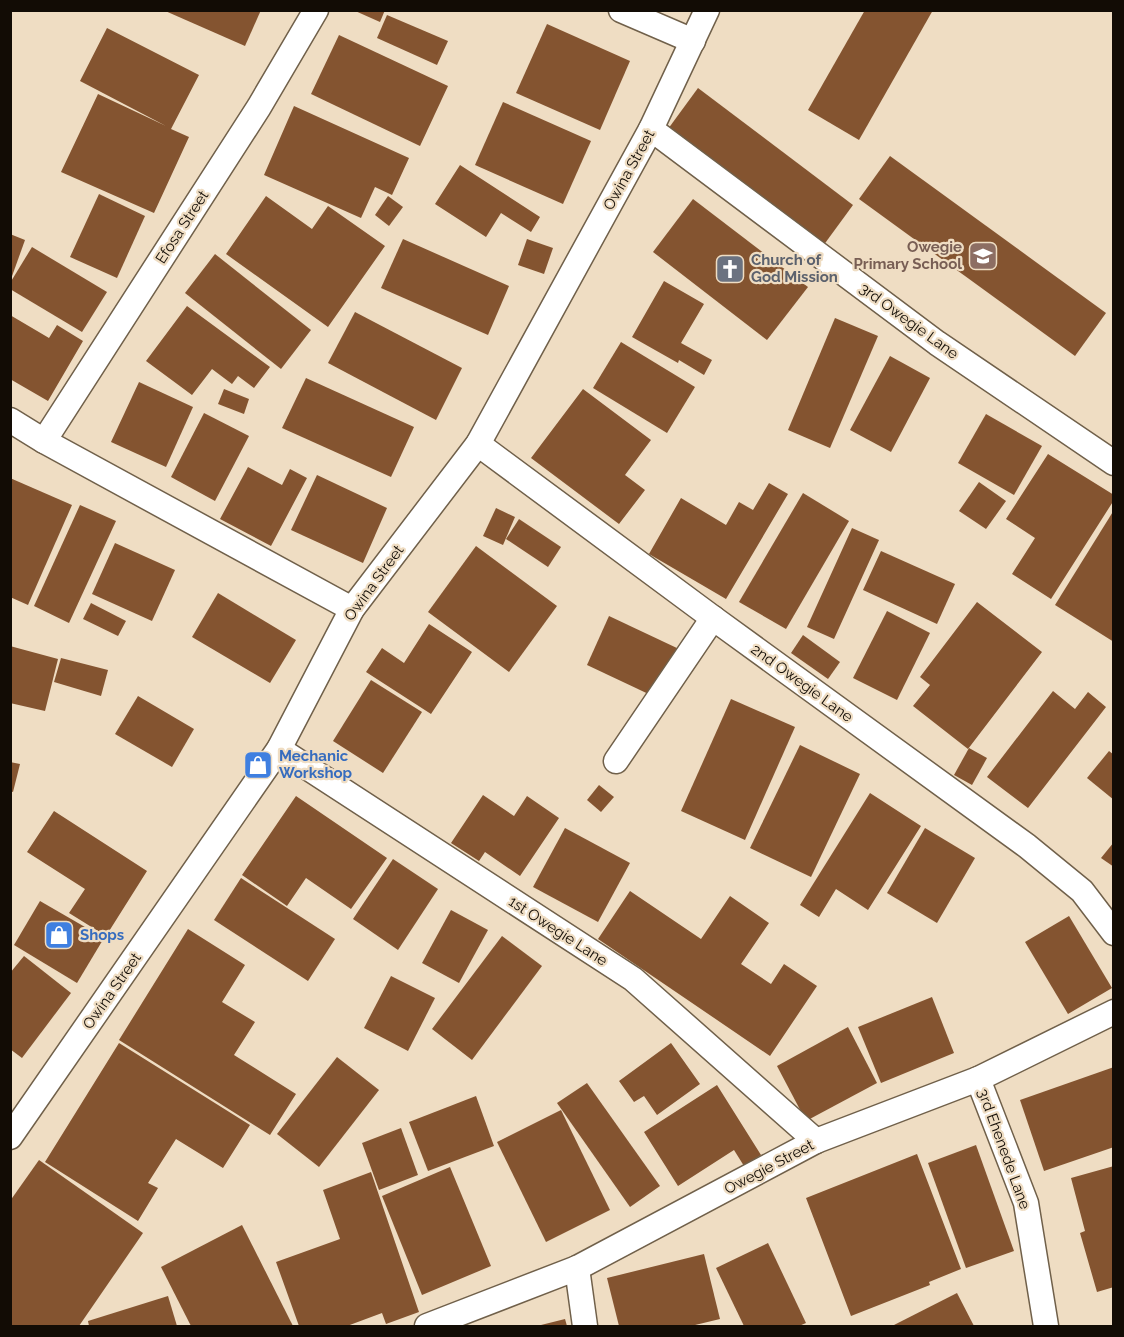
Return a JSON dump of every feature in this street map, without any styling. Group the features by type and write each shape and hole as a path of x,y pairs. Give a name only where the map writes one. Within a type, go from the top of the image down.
{"street":[{"name":"Efosa Street","path":"44,441 259,107 316,10"},
{"path":"621,10 693,40"},
{"name":"Owina Street","path":"10,1137 279,749 352,609 478,444 651,129 707,10"},
{"name":"3rd Owegie Lane","path":"651,129 937,343 1113,463"},
{"path":"10,420 44,441 352,609"},
{"name":"2nd Owegie Lane","path":"478,444 1027,846 1082,891 1113,933"},
{"path":"616,761 713,618"},
{"name":"1st Owegie Lane","path":"279,749 633,979 816,1141"},
{"name":"Owegie Street","path":"427,1326 577,1268 816,1141 978,1079 1113,1012"},
{"name":"3rd Ehenede Lane","path":"978,1079 1026,1203 1046,1326"},
{"path":"577,1268 585,1326"}],"building":[{"path":"163,10 261,10 245,46"},
{"path":"353,10 385,10 380,22"},
{"path":"865,10 933,10 859,140 808,110"},
{"path":"387,15 448,41 437,65 377,38"},
{"path":"547,24 630,61 600,130 516,93"},
{"path":"107,28 199,75 171,129 189,137 154,213 61,172 98,94 166,126 80,81"},
{"path":"339,35 448,86 420,146 311,94"},
{"name":"Owegie Primary School","path":"698,88 853,205 823,246 668,129"},
{"path":"503,102 591,141 563,204 475,165"},
{"path":"294,106 409,158 392,195 375,187 361,218 264,175"},
{"name":"Owegie Primary School","path":"890,156 1106,313 1075,356 859,199"},
{"path":"460,165 540,217 531,232 501,213 486,237 435,204"},
{"path":"99,194 145,216 117,278 70,257"},
{"path":"266,196 312,229 328,206 385,246 328,327 226,254"},
{"path":"388,196 403,207 389,226 375,215"},
{"name":"Church of God Mission","path":"693,199 808,287 767,340 653,252"},
{"path":"10,234 25,240 11,279 10,279"},
{"path":"403,239 509,286 488,335 381,288"},
{"path":"527,239 553,248 544,274 518,265"},
{"path":"32,247 107,292 82,332 10,289 10,283"},
{"path":"215,254 311,330 281,369 185,293"},
{"path":"664,281 704,304 681,343 712,360 704,375 632,337"},
{"path":"187,306 270,367 254,388 238,376 232,384 212,369 192,395 146,361"},
{"path":"355,312 462,368 436,420 328,363"},
{"path":"10,315 49,338 57,325 83,341 48,401 10,379"},
{"path":"835,318 878,336 830,448 788,430"},
{"path":"621,342 695,387 667,433 593,388"},
{"path":"890,356 930,378 891,452 850,430"},
{"path":"306,378 414,427 391,477 282,428"},
{"path":"139,382 193,407 166,467 111,442"},
{"path":"224,389 249,399 244,414 218,404"},
{"path":"583,389 651,440 625,475 645,490 619,524 531,458"},
{"path":"204,413 249,436 215,501 171,477"},
{"path":"986,414 1042,446 1014,495 958,463"},
{"path":"1048,454 1114,495 1114,500 1051,599 1012,574 1035,538 1006,519"},
{"path":"248,467 282,485 290,469 307,478 271,546 220,519"},
{"path":"317,475 387,508 363,563 291,530"},
{"path":"10,478 72,505 28,605 10,597"},
{"path":"979,482 1006,501 986,529 959,511"},
{"path":"769,483 788,494 726,599 649,554 681,498 726,525 739,502 753,510"},
{"path":"803,493 849,521 786,629 739,602"},
{"path":"80,505 116,521 69,623 34,606"},
{"path":"496,508 515,517 503,545 483,536"},
{"path":"1114,510 1114,642 1055,605"},
{"path":"519,519 561,547 548,567 506,539"},
{"path":"852,528 879,540 834,639 807,627"},
{"path":"115,543 175,570 152,621 92,594"},
{"path":"476,546 557,606 509,672 428,612"},
{"path":"881,551 955,584 937,624 863,590"},
{"path":"218,593 296,640 270,683 192,637"},
{"path":"977,602 1042,652 968,749 913,706 930,685 920,677"},
{"path":"91,603 126,621 118,636 83,619"},
{"path":"887,611 930,633 897,700 853,678"},
{"path":"609,616 679,649 657,698 587,665"},
{"path":"429,624 472,652 431,714 366,672 382,648 404,663"},
{"path":"803,635 840,662 828,679 791,653"},
{"path":"10,646 58,659 45,711 10,703"},
{"path":"61,658 108,670 101,696 54,682"},
{"path":"371,680 422,712 383,773 333,741"},
{"path":"1053,691 1075,709 1088,692 1106,707 1028,808 987,777"},
{"path":"138,696 194,729 172,767 115,734"},
{"path":"731,699 795,727 745,840 681,811"},
{"path":"800,745 860,774 811,877 750,848"},
{"path":"969,748 987,758 972,785 954,775"},
{"path":"1109,751 1114,755 1114,800 1087,778"},
{"path":"10,762 20,764 13,792 10,791"},
{"path":"599,785 614,797 601,812 587,800"},
{"path":"870,793 921,826 868,910 836,889 819,917 800,905"},
{"path":"483,795 514,816 527,796 559,818 520,876 485,852 479,861 451,843"},
{"path":"296,796 387,858 351,909 306,878 287,906 242,875"},
{"path":"54,811 147,871 106,936 69,913 85,889 27,852"},
{"path":"565,828 630,863 598,922 533,887"},
{"path":"925,828 975,858 937,923 887,893"},
{"path":"1114,842 1114,867 1101,858"},
{"path":"393,859 438,889 398,950 353,919"},
{"path":"241,878 335,939 308,981 214,920"},
{"path":"630,891 701,939 730,896 769,923 741,964 771,984 784,964 817,986 770,1056 598,939"},
{"path":"40,901 104,938 77,983 14,945"},
{"path":"451,910 488,930 459,983 422,963"},
{"path":"1069,916 1112,988 1068,1014 1025,942"},
{"path":"188,929 245,965 222,1002 255,1022 234,1055 296,1094 270,1135 119,1040"},
{"path":"502,936 542,966 472,1060 432,1029"},
{"path":"24,956 71,993 22,1058 10,1049 10,973"},
{"path":"391,976 435,998 408,1051 364,1028"},
{"path":"932,997 954,1053 881,1083 858,1027"},
{"path":"848,1027 877,1083 806,1121 777,1066"},
{"path":"119,1043 250,1125 223,1168 176,1139 148,1183 158,1188 138,1221 45,1162"},
{"path":"671,1043 700,1084 657,1115 644,1096 634,1102 619,1081"},
{"path":"337,1057 379,1090 319,1167 277,1134"},
{"path":"1114,1067 1114,1147 1044,1171 1020,1100"},
{"path":"587,1083 660,1186 630,1207 557,1103"},
{"path":"717,1085 761,1155 744,1166 734,1150 678,1186 644,1132"},
{"path":"476,1096 494,1146 428,1171 409,1122"},
{"path":"561,1110 610,1210 546,1242 497,1142"},
{"path":"401,1128 418,1175 379,1190 362,1143"},
{"path":"976,1145 1014,1251 966,1268 928,1163"},
{"path":"917,1154 961,1269 929,1282 930,1285 851,1316 806,1198"},
{"path":"39,1160 143,1233 79,1326 10,1326 10,1201"},
{"path":"1114,1166 1114,1287 1097,1292 1080,1233 1085,1231 1071,1178"},
{"path":"450,1167 491,1266 422,1295 382,1196"},
{"path":"371,1172 419,1312 386,1324 382,1313 347,1326 299,1326 276,1262 340,1239 323,1190"},
{"path":"242,1225 293,1326 191,1326 161,1267"},
{"path":"768,1243 806,1323 799,1326 744,1326 716,1268"},
{"path":"704,1254 720,1319 691,1326 619,1326 607,1278"},
{"path":"957,1293 974,1326 892,1326"},
{"path":"168,1296 177,1326 89,1326 88,1321"},
{"path":"565,1319 567,1326 537,1326"}],"place":[{"name":"Owegie Primary School","path":"983,256"},
{"name":"Church of God Mission","path":"730,269"},
{"name":"Mechanic Workshop","path":"258,765"},
{"name":"Shops","path":"59,935"}]}
